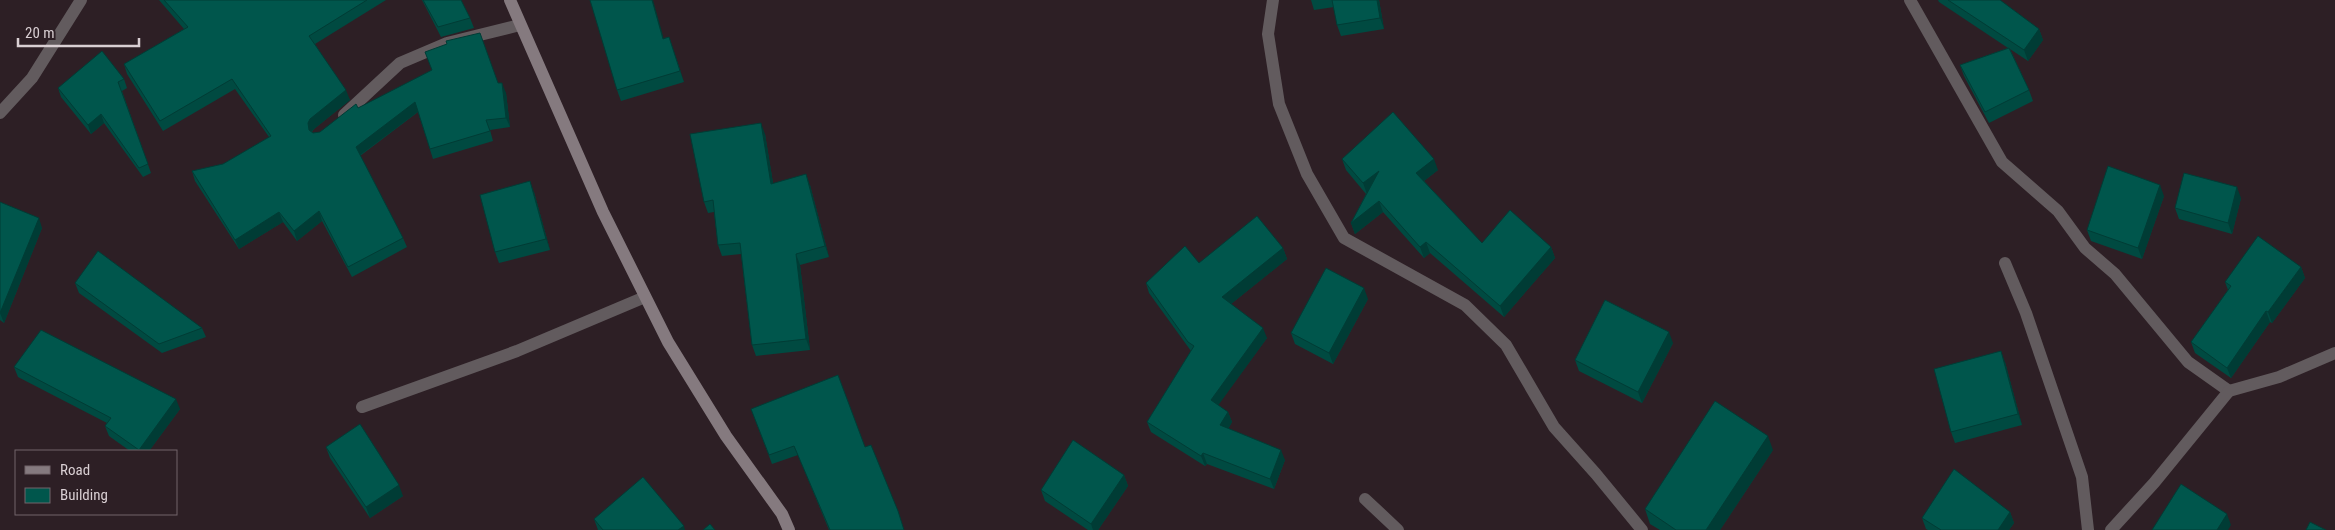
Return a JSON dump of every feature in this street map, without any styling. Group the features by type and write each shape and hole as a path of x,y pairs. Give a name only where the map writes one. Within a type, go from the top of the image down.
{"street":[{"path":"0,113 32,78 81,0"},
{"path":"510,0 603,212 673,350 726,436 782,514 789,530"},
{"path":"1273,0 1268,34 1279,104 1307,174 1344,238 1465,304 1506,345 1554,427 1642,530"},
{"path":"1910,0 2002,162 2058,211 2085,248 2115,274 2188,362 2229,391"},
{"path":"334,123 400,63 446,43 520,25"},
{"path":"2005,264 2026,313 2082,477 2088,530"},
{"path":"362,406 517,351 646,297"},
{"path":"2111,530 2160,476 2229,391 2278,377 2335,353"},
{"path":"1365,498 1398,530"}],"building":[{"path":"164,0 367,0 309,36 346,90 310,119 308,123 309,130 313,133 320,132 356,104 358,108 432,70 425,52 447,44 446,41 480,33 498,83 502,83 506,118 486,120 490,131 430,149 415,102 356,147 403,238 348,267 319,211 294,231 279,212 235,240 192,171 223,164 271,136 232,79 160,121 124,64 188,27"},
{"path":"423,0 461,0 470,18 438,27"},
{"path":"590,0 652,0 663,39 669,37 680,71 617,90"},
{"path":"1332,0 1377,0 1380,18 1337,25"},
{"path":"1948,0 2000,0 2039,29 2024,50"},
{"path":"2009,48 2029,90 1985,112 1960,65"},
{"path":"102,51 124,79 118,82 148,164 139,168 101,114 88,125 58,88"},
{"path":"1393,112 1434,159 1416,173 1482,243 1510,210 1551,247 1500,306 1426,242 1420,247 1379,201 1351,223 1379,171 1363,183 1342,159"},
{"path":"761,123 771,184 806,174 825,246 796,254 806,339 752,345 740,243 718,245 713,200 704,202 690,134"},
{"path":"2108,166 2160,185 2138,248 2087,230"},
{"path":"2184,173 2237,187 2228,223 2175,208"},
{"path":"530,181 546,239 495,252 480,195"},
{"path":"0,202 39,218 0,313"},
{"path":"1257,216 1283,248 1222,297 1263,328 1211,400 1228,412 1220,425 1281,450 1270,479 1203,453 1201,456 1147,422 1194,346 1188,342 1146,283 1185,246 1199,263"},
{"path":"2258,236 2301,267 2268,312 2266,311 2227,368 2191,342 2231,286 2225,282"},
{"path":"98,251 202,328 159,344 75,283"},
{"path":"1326,268 1364,288 1329,353 1291,333"},
{"path":"1605,300 1669,332 1638,392 1575,360"},
{"path":"41,330 176,399 139,450 105,426 111,418 14,367"},
{"path":"2001,351 2018,414 1951,432 1934,369"},
{"path":"838,375 865,447 871,445 904,530 830,530 794,446 769,455 751,409"},
{"path":"1715,401 1768,436 1706,530 1676,530 1645,509"},
{"path":"360,424 399,485 366,507 326,447"},
{"path":"1073,440 1124,475 1091,524 1041,490"},
{"path":"1954,469 2010,512 1998,530 1941,530 1922,518"},
{"path":"643,477 684,526 678,530 603,530 594,519"},
{"path":"2181,484 2227,514 2217,530 2152,530"},
{"path":"2310,522 2326,530 2306,530"},
{"path":"710,524 715,530 703,530"}]}
